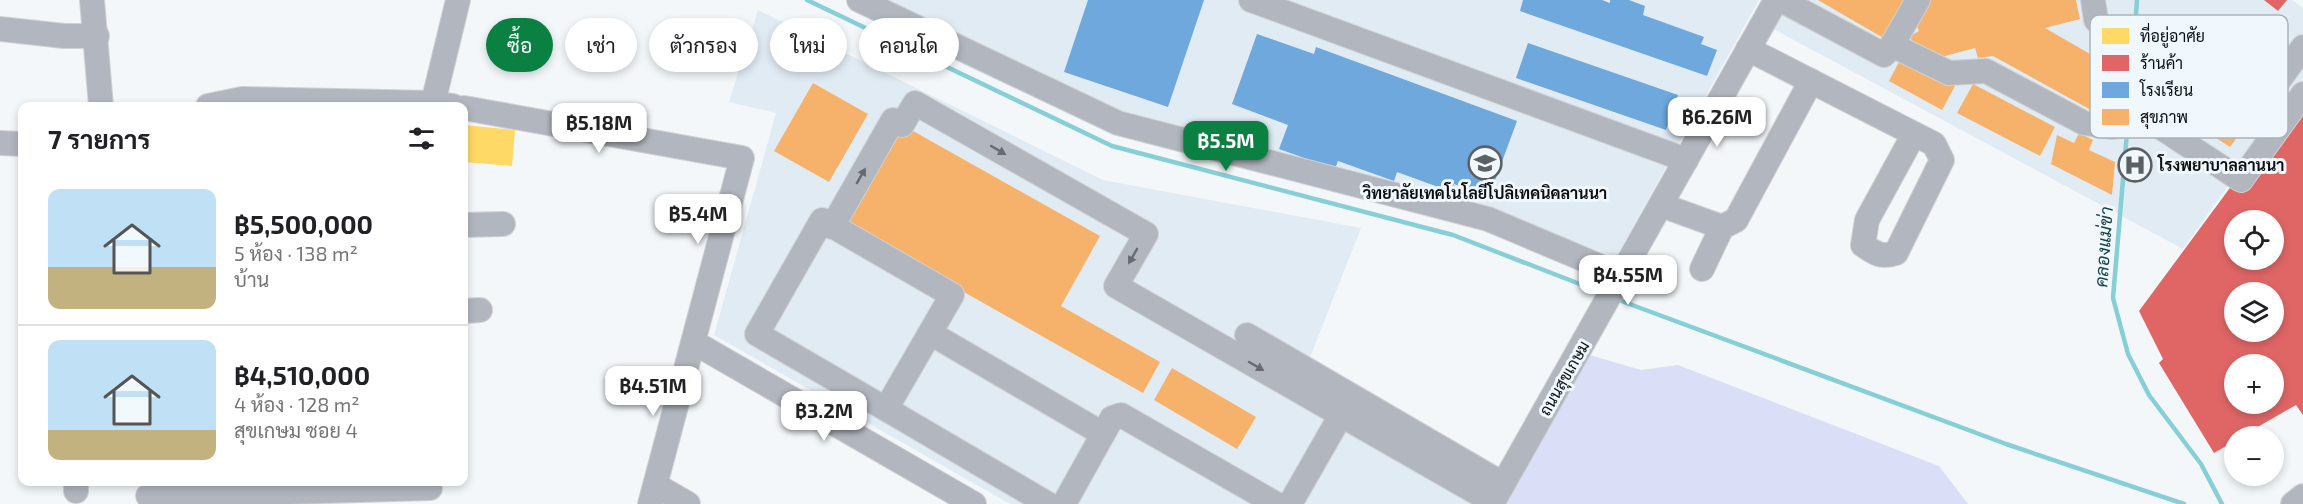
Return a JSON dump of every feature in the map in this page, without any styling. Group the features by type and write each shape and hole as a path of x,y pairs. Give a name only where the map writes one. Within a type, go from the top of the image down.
{"street":[{"path":"92,0 97,36 101,102"},
{"path":"443,102 458,0"},
{"path":"859,0 1118,123 1488,219 1622,275"},
{"path":"1251,0 1686,160"},
{"name":"ถนนสุขเกษม","path":"1496,497 1776,0"},
{"path":"1780,0 1884,55 1918,0"},
{"path":"0,29 64,36 97,36"},
{"path":"1892,45 1948,73 1986,71 2084,123 2090,124"},
{"path":"2288,68 2303,47"},
{"path":"1748,49 1934,144 1942,160 1896,253 1886,256 1877,254 1863,245 1867,220 1914,134"},
{"path":"1660,206 1722,226 1736,220 1811,81"},
{"path":"2288,115 2303,94"},
{"path":"227,102 242,99 342,102"},
{"path":"832,227 893,120 902,124 915,103 1146,234 1116,286 1341,415 1496,497"},
{"path":"468,109 742,158 654,495 688,504"},
{"path":"2177,138 2241,180 2271,138"},
{"path":"0,144 18,144"},
{"path":"885,410 952,295 822,220 757,334 885,410 1048,504"},
{"path":"468,225 503,224"},
{"path":"1702,269 1722,226"},
{"path":"930,333 1103,434"},
{"path":"1247,335 1496,497"},
{"path":"694,343 974,504"},
{"path":"1064,504 1113,418 1121,415 1276,504"},
{"path":"1290,504 1341,415"},
{"path":"148,496 430,488"},
{"path":"2293,504 2303,496"}],"shaded area":[{"name":"วิทยาลัยเทคโนโลยีโปลิเทคนิคลานนา","path":"881,0 1759,0 1616,257 1494,213 1109,113 959,39 959,18 917,18"},
{"name":"โรงพยาบาลลานนา","path":"1781,0 2292,0 2303,8 2303,81 2288,102 2288,15 2090,15 2090,138 2262,138 2183,249 1766,25"},
{"path":"758,10 774,18 770,18 770,72 847,72 847,54 859,60 859,72 884,72 1103,180 1361,228 1307,365 1478,504 1010,504 714,335 776,113 729,102 738,72 758,72 758,18 755,18"},
{"path":"1590,355 1641,370 1678,365 1939,466 1968,504 1507,504"}],"building: ที่อยู่อาศัย":[{"path":"468,125 515,130 512,166 468,162"}],"building: ร้านค้า":[{"path":"2264,0 2287,0 2278,11"},
{"path":"2303,89 2303,415 2296,405 2284,412 2284,354 2224,354 2224,414 2280,414 2259,426 2224,426 2224,447 2214,453 2159,363 2163,359 2139,311 2267,138 2288,138 2288,109"}],"building: โรงเรียน":[{"path":"1088,0 1204,0 1168,107 1064,72"},
{"path":"1523,0 1602,0 1610,3 1610,0 1629,0 1645,6 1643,15 1704,37 1701,44 1717,50 1707,76 1520,11"},
{"path":"1257,34 1314,54 1316,47 1517,121 1489,197 1454,184 1452,192 1397,172 1394,181 1338,161 1335,169 1279,149 1288,125 1232,104"},
{"path":"1528,43 1678,95 1666,130 1516,78"}],"building: สุขภาพ":[{"path":"1818,0 1908,0 1885,39"},
{"path":"1925,0 2076,0 2080,19 2045,28 2090,54 2090,109 1993,56 1978,58 1975,48 1926,61 1914,47 1910,36 1919,31 1914,19"},
{"path":"1901,58 1955,86 1942,110 1889,81"},
{"path":"813,83 868,114 829,182 774,151"},
{"path":"1973,84 2055,127 2040,156 1957,113"},
{"path":"890,118 1100,236 1061,306 1160,362 1143,393 834,219"},
{"path":"2079,133 2093,140 2089,150 2115,162 2112,195 2051,164 2057,135 2074,143"},
{"path":"2216,138 2237,138 2230,147"},
{"path":"1172,368 1256,417 1237,449 1154,400"}],"waterway":[{"path":"807,0 1112,146 1453,235 1603,293"},
{"name":"คลองแม่ข่า","path":"2136,15 2137,0"},
{"name":"คลองแม่ข่า","path":"2126,138 2113,298 2128,354 2149,395 2201,464 2222,504"},
{"path":"1616,299 2006,444 2184,504"}],"place":[{"name":"วิทยาลัยเทคโนโลยีโปลิเทคนิคลานนา","path":"1485,163"},
{"name":"โรงพยาบาลลานนา","path":"2135,165"}]}
